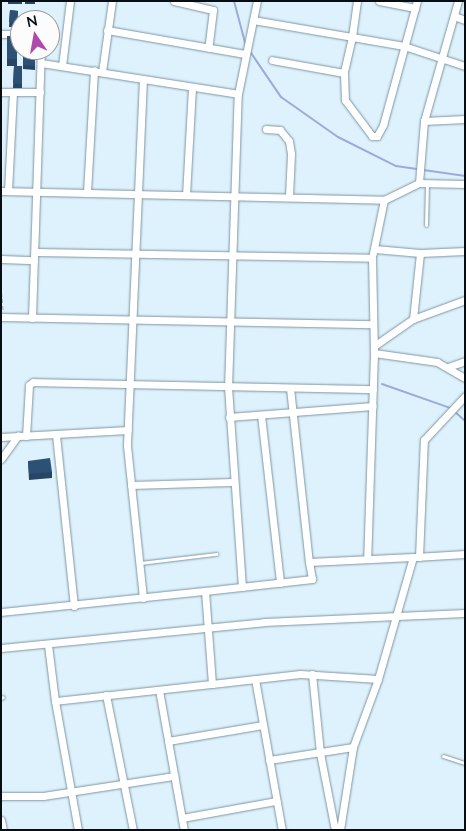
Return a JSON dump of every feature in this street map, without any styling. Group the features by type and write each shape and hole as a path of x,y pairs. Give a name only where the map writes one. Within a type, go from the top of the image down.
{"street":[{"path":"62,66 70,1"},
{"path":"87,192 98,71 112,1"},
{"path":"174,1 213,10 208,48"},
{"path":"242,587 232,482 228,388 235,258 234,196 238,94 257,1"},
{"path":"357,1 344,73 345,100 372,136 377,136 383,125 416,5 380,1"},
{"path":"419,180 424,121 458,1"},
{"path":"454,16 465,20"},
{"path":"252,23 404,46 465,66"},
{"path":"107,30 208,48 246,52"},
{"path":"272,60 344,73"},
{"path":"32,318 41,63 238,94"},
{"path":"143,78 128,430 131,485 143,598"},
{"path":"186,196 192,87"},
{"path":"1,92 40,92"},
{"path":"13,92 5,191 384,200 419,180"},
{"path":"424,121 465,119"},
{"path":"266,129 280,130 289,140 291,154 289,197"},
{"path":"419,180 427,184 465,184"},
{"path":"367,558 374,349 372,258 384,200"},
{"path":"375,249 420,253 465,251"},
{"path":"413,319 420,253"},
{"path":"1,259 35,256 372,258"},
{"path":"374,349 413,319 465,300"},
{"path":"2,317 133,321 373,324"},
{"path":"374,349 448,366 465,378"},
{"path":"448,366 465,361"},
{"path":"26,436 29,385 33,382 129,386 373,389"},
{"path":"1,612 74,606 312,579 291,412 290,388"},
{"path":"340,830 353,748 378,679 416,557 423,444 465,396"},
{"path":"229,417 373,406"},
{"path":"261,415 280,583"},
{"path":"1,437 128,430"},
{"path":"56,435 74,606"},
{"path":"1,458 18,436"},
{"path":"131,485 232,482"},
{"path":"309,562 465,554"},
{"path":"205,591 206,627 212,684"},
{"path":"1,648 48,645 206,627 397,614 465,613"},
{"path":"48,645 55,701 78,830"},
{"path":"55,701 312,674 378,679"},
{"path":"312,674 320,753 335,830"},
{"path":"254,679 282,830"},
{"path":"159,690 184,830"},
{"path":"106,695 133,830"},
{"path":"168,741 263,726"},
{"path":"269,760 353,748"},
{"path":"1,796 72,793 174,776"},
{"path":"182,818 276,801"},
{"path":"1,820 3,830"}],"lane":[{"path":"426,226 427,184"},
{"path":"139,563 216,554"},
{"path":"442,756 465,763"}],"path":[{"path":"1,286 2,317"}],"building":[{"path":"7,36 10,36 10,59 7,59"},
{"path":"23,60 35,60 35,66 23,65"},
{"path":"14,66 22,66 22,84 13,83"},
{"path":"50,458 52,472 29,474 28,461"}],"waterway":[{"path":"234,1 246,46"},
{"path":"249,50 281,97 338,137 396,166 465,176"},
{"path":"382,384 450,408"},
{"path":"454,411 465,421"}]}
